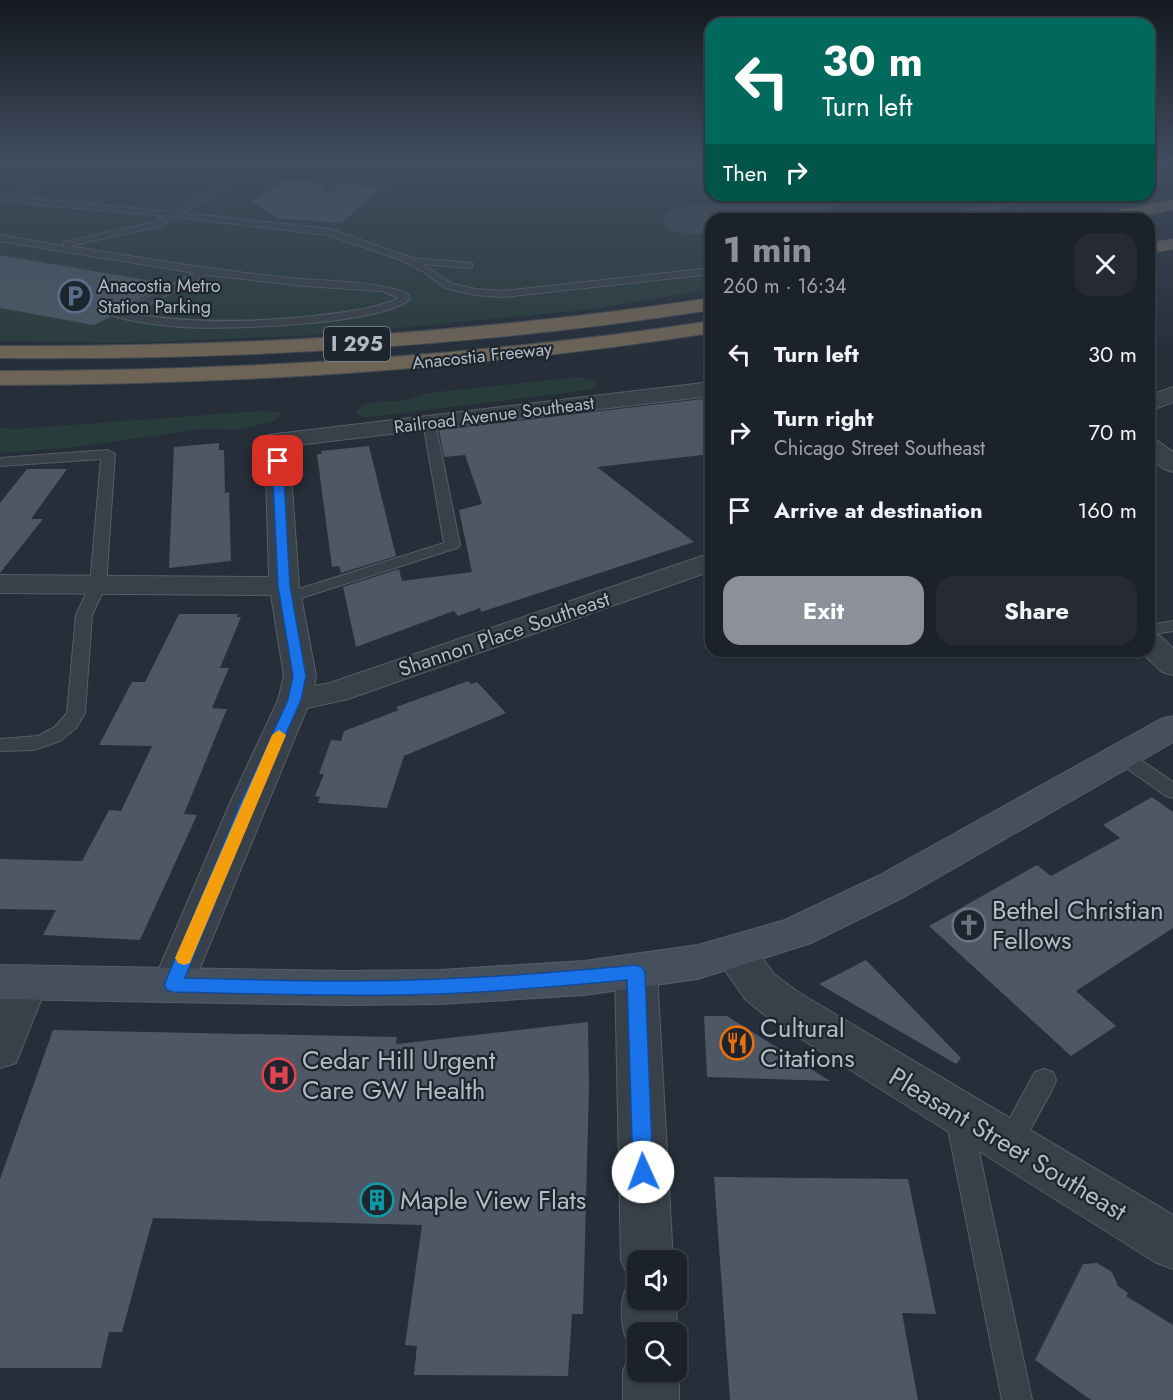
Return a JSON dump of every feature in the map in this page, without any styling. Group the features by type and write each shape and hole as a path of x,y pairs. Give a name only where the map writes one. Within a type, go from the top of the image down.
{"highway":[{"path":"1155,247 1173,244"},
{"path":"1155,257 1173,254"},
{"name":"Anacostia Freeway","path":"0,352 153,352 350,344 522,329 705,305"},
{"name":"Anacostia Freeway","path":"0,378 156,377 346,368 546,350 705,328"}],"main road":[{"path":"14,982 346,988 440,987 533,982 636,972 698,962 735,953 798,932 892,886 1173,727"}],"street":[{"name":"Railroad Avenue Southeast","path":"285,592 276,440 705,390"},
{"path":"1155,402 1173,394"},
{"path":"1155,450 1173,464"},
{"name":"Shannon Place Southeast","path":"294,700 336,692 705,563"},
{"path":"0,585 98,585 285,592 300,676 294,700 173,985"},
{"path":"1155,648 1173,665"},
{"name":"Pleasant Street Southeast","path":"735,953 760,987 786,1007 1173,1244"},
{"path":"636,972 647,1250"},
{"path":"0,1049 14,982"},
{"path":"651,1382 651,1400"}],"lane":[{"path":"54,247 146,227"},
{"path":"302,227 330,232 404,258 428,270 449,286 476,292 504,294 639,281 705,272"},
{"path":"0,238 205,272 304,283 383,288 403,295 405,299 385,309 294,320 228,324 190,324 116,314"},
{"path":"404,258 468,265"},
{"path":"130,310 205,272"},
{"path":"577,275 639,281"},
{"path":"285,592 452,545 429,422"},
{"path":"0,462 108,454 98,585 84,615 76,713 68,727 56,736 39,743 0,745"},
{"path":"1155,629 1173,626"},
{"path":"1122,756 1173,791"},
{"path":"1009,1144 1044,1080"},
{"path":"958,1114 1017,1400"}],"shaded area":[{"path":"0,227 705,227 705,290 594,309 324,335 128,343 0,341"},
{"path":"579,377 596,381 598,385 589,390 363,418 355,412 365,404 405,400 428,393"},
{"path":"261,411 278,412 282,415 273,421 236,430 204,429 67,448 0,453 0,428 16,429"}],"building":[{"name":"Anacostia Metro Station Parking","path":"0,255 169,284 125,306 123,310 115,309 109,313 110,317 94,325 0,308"},
{"path":"705,399 705,455 597,467 694,542 481,612 480,608 458,616 454,611 356,647 343,587 399,569 402,581 472,572 459,510 482,504 465,455 444,457 439,430"},
{"path":"219,443 219,450 224,450 225,493 229,492 231,561 169,568 174,447"},
{"path":"369,446 396,556 341,573 339,566 332,567 317,454 322,454 321,451"},
{"path":"27,469 67,469 31,519 43,519 0,573 0,503"},
{"path":"179,614 238,614 237,617 241,617 220,668 229,668 212,708 227,709 184,814 197,815 140,940 43,935 56,910 0,909 0,859 82,861 109,810 121,811 152,746 99,745 132,682 145,682"},
{"path":"468,681 471,684 477,682 506,713 404,756 387,808 318,803 320,797 315,796 324,774 319,774 331,740 341,741 344,731 399,710 396,707"},
{"path":"1152,797 1173,812 1173,928 1076,991 1116,1026 1071,1056 929,926 1037,865 1051,876 1120,838 1103,825"},
{"path":"866,960 961,1058 956,1064 819,984"},
{"path":"704,1016 727,1016 830,1081 707,1077"},
{"name":"Maple View Flats","path":"588,1022 589,1087 583,1314 572,1314 568,1376 414,1375 417,1346 405,1345 422,1225 153,1218 122,1332 109,1332 101,1368 0,1368 0,1179 53,1030 397,1037 396,1044"},
{"path":"714,1177 908,1179 936,1314 902,1313 918,1400 730,1400"},
{"path":"1097,1263 1112,1272 1118,1286 1128,1293 1126,1296 1173,1325 1173,1400 1091,1400 1035,1360 1083,1264"}],"slow traffic":[{"path":"184,958 279,735"}],"place":[{"name":"Anacostia Metro Station Parking","path":"75,296"},
{"name":"Bethel Christian Fellows","path":"969,925"},
{"name":"Cultural Citations","path":"737,1043"},
{"name":"Cedar Hill Urgent Care GW Health","path":"279,1075"},
{"name":"Maple View Flats","path":"377,1200"}],"route":[{"path":"278,461 284,586 300,676 294,700 173,985 440,987 533,982 636,972 643,1172"}]}
